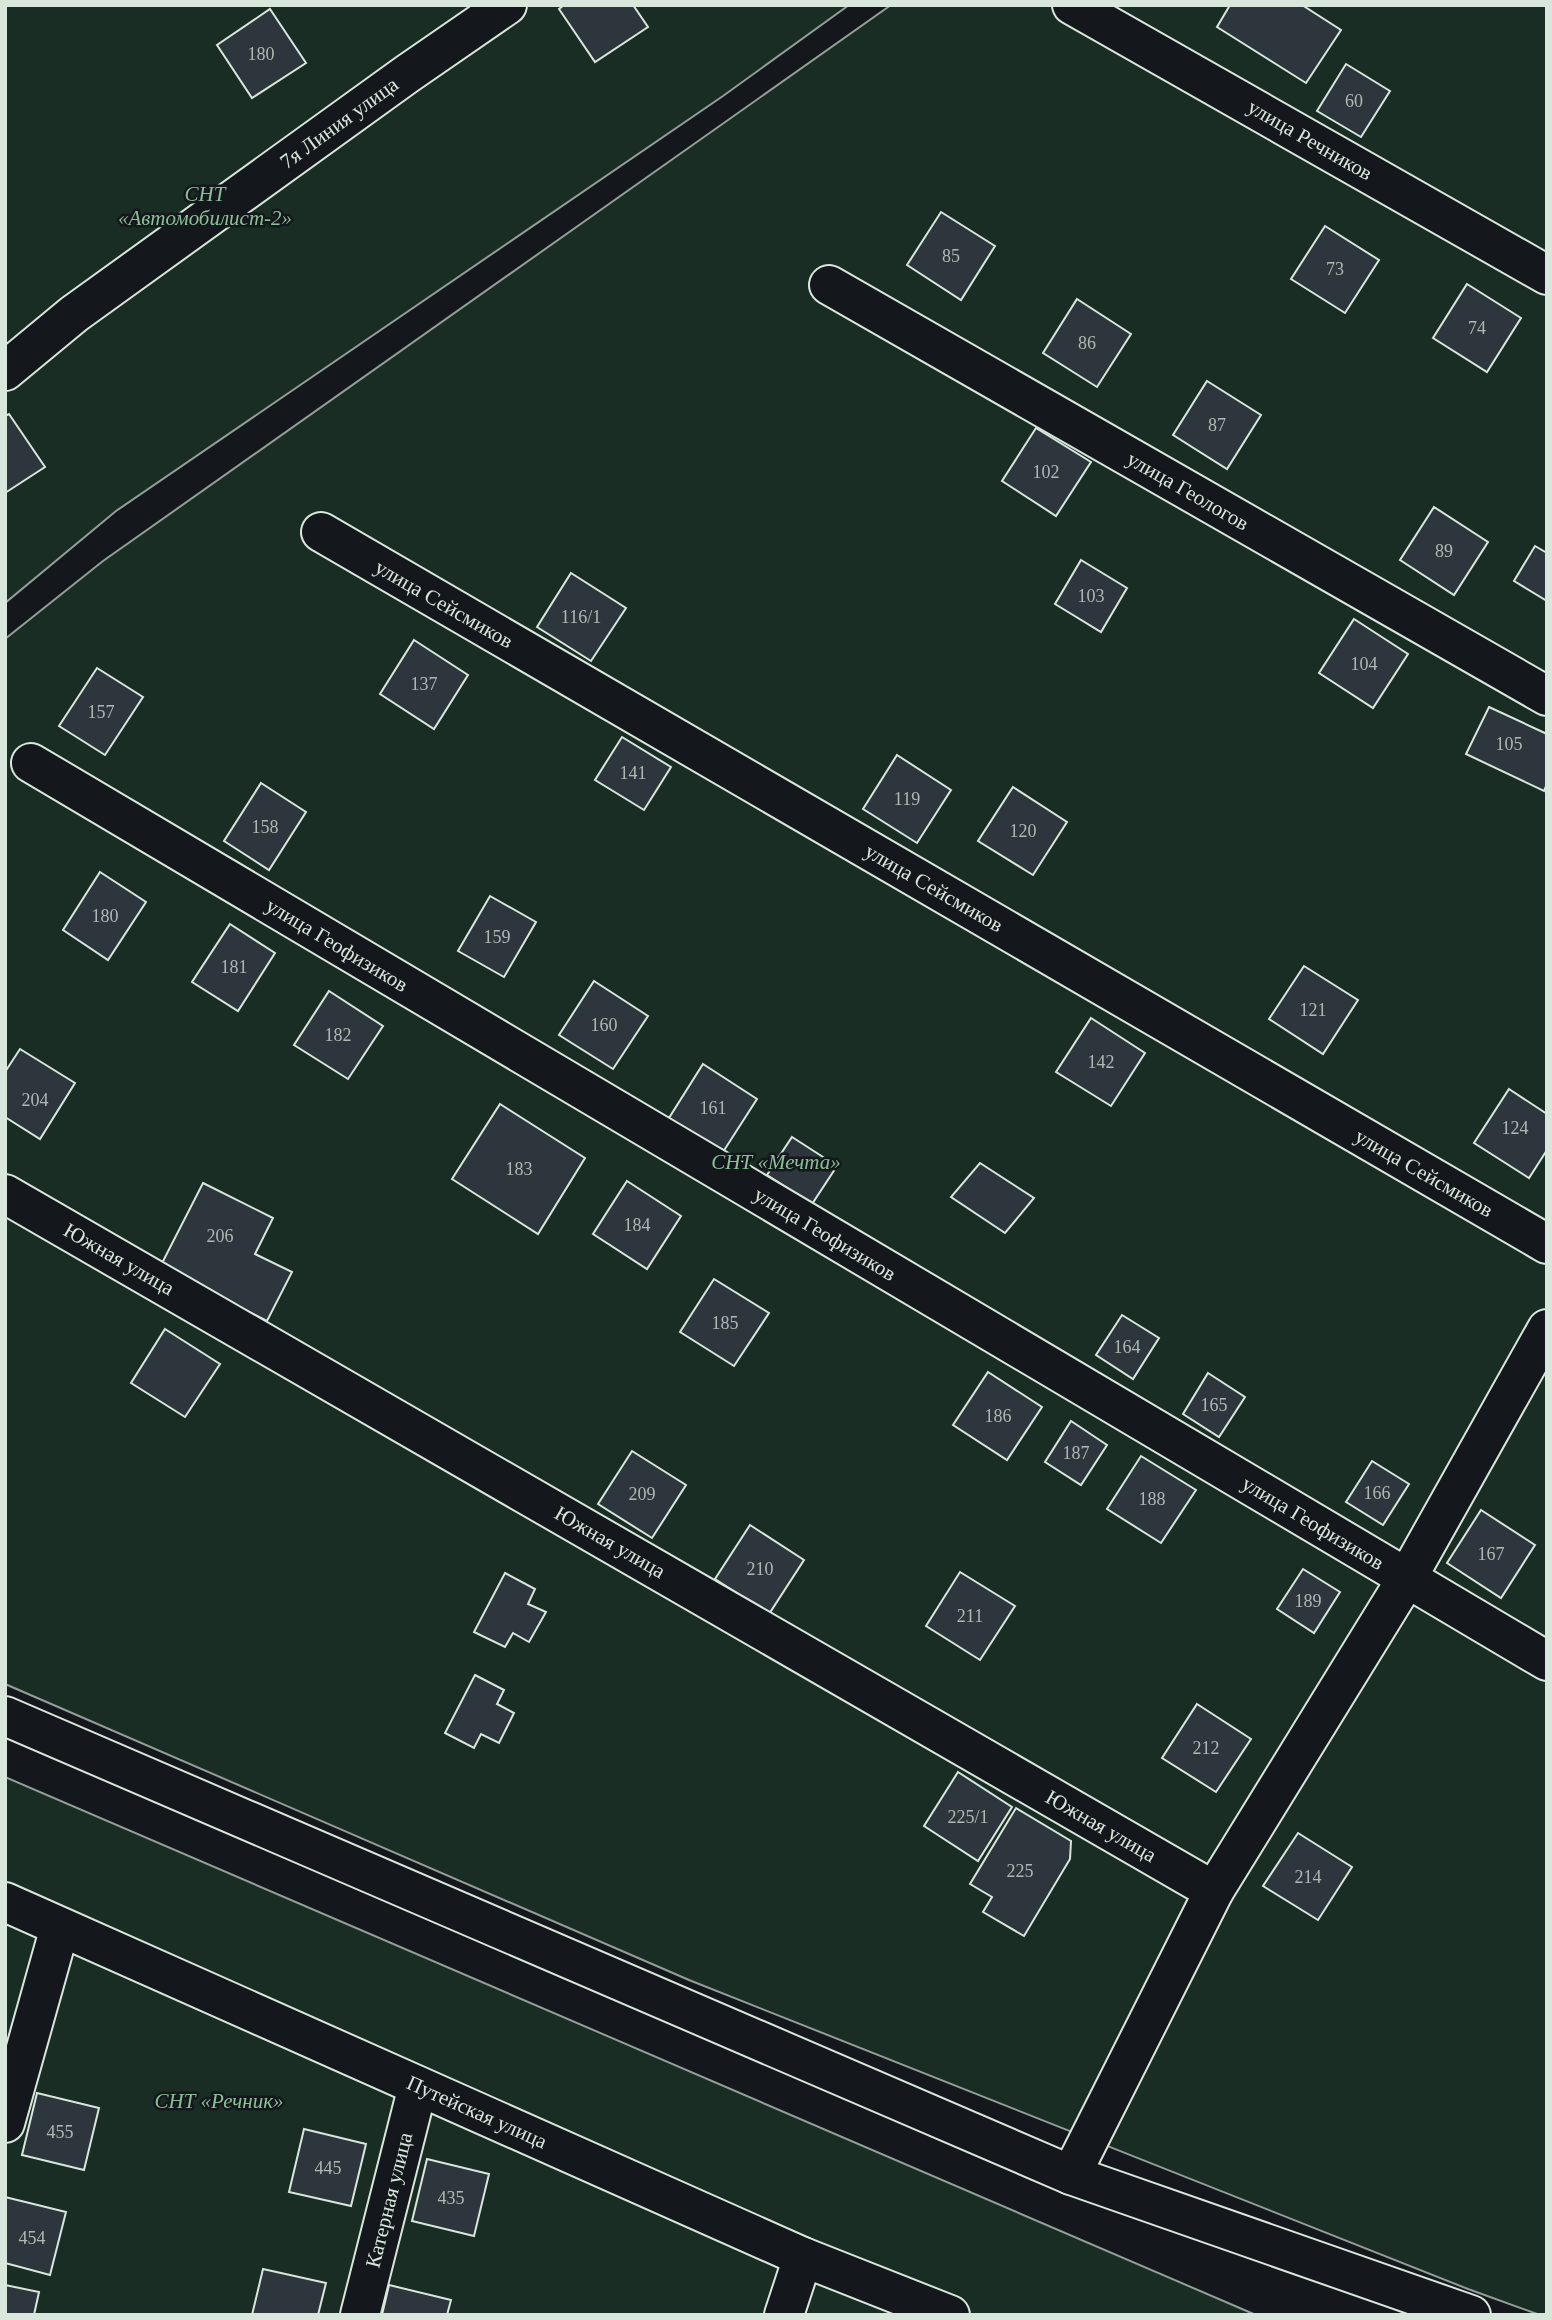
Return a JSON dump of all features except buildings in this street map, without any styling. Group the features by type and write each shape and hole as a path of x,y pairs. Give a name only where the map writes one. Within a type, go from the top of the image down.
{"street":[{"name":"7я Линия улица","path":"5,371 74,314 507,5"},
{"name":"улица Речников","path":"1072,5 1547,275"},
{"name":"улица Геологов","path":"829,285 1547,696"},
{"name":"улица Сейсмиков","path":"321,532 1547,1244"},
{"name":"улица Геофизиков","path":"31,763 1547,1661"},
{"name":"Южная улица","path":"5,1194 1214,1891"},
{"path":"1071,2175 1214,1891 1406,1578 1547,1329"},
{"path":"5,1716 1071,2175 1471,2315"},
{"name":"Путейская улица","path":"5,1902 803,2257 950,2315"},
{"path":"5,2123 61,1927"},
{"name":"Катерная улица","path":"360,2315 418,2086"},
{"path":"784,2315 803,2257"}],"green space":[{"name":"СНТ «Автомобилист-2»","path":"5,5 849,5 723,96 116,511 5,603"},
{"name":"СНТ «Мечта»","path":"891,5 1547,5 1547,2315 1540,2315 1468,2289 689,1980 5,1684 5,639 103,561"},
{"name":"СНТ «Речник»","path":"5,1777 1256,2315 5,2315"}]}
